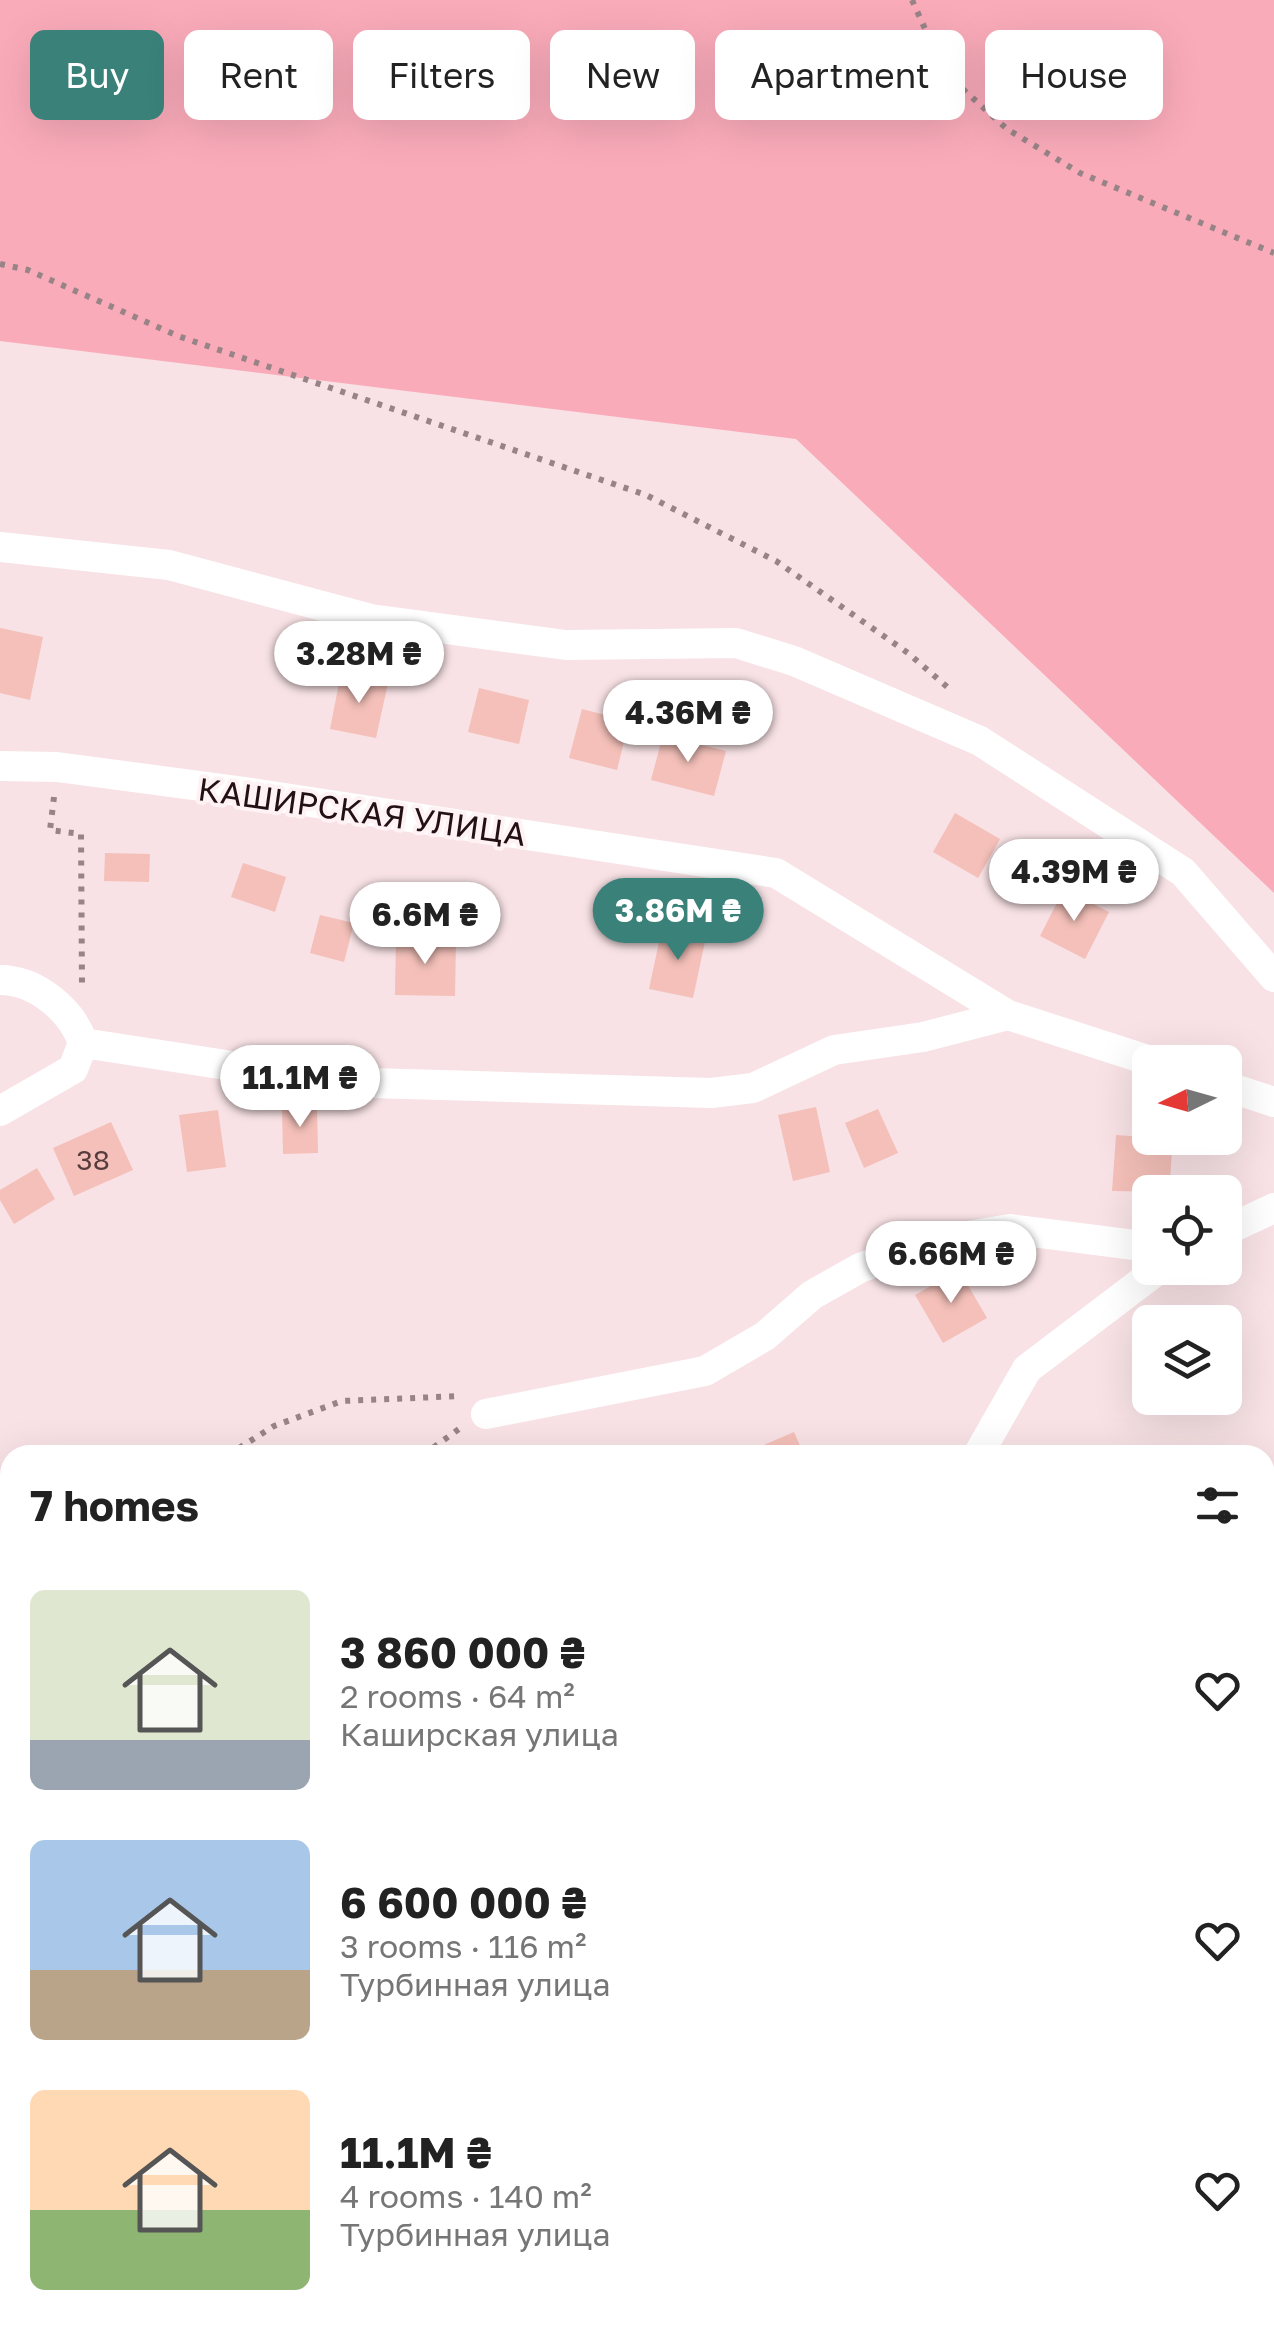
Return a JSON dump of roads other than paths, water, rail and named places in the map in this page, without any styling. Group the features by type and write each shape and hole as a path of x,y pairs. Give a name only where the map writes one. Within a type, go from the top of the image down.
{"street":[{"path":"0,548 169,566 371,619 566,645 736,643 794,661 980,741 1183,872 1274,977"},
{"name":"КАШИРСКАЯ УЛИЦА","path":"0,766 57,767 776,873 1008,1014 1132,1055"},
{"path":"0,980 52,1000 76,1022 83,1043 74,1069 0,1111"},
{"path":"83,1043 337,1082 712,1093 753,1088 834,1050 923,1037 1008,1014"},
{"path":"1242,1092 1274,1102"},
{"path":"1242,1223 1274,1208"},
{"path":"486,1414 706,1371 765,1336 812,1295 860,1268 926,1243 1010,1230 1132,1245"},
{"path":"984,1445 1027,1368 1137,1285"}]}
